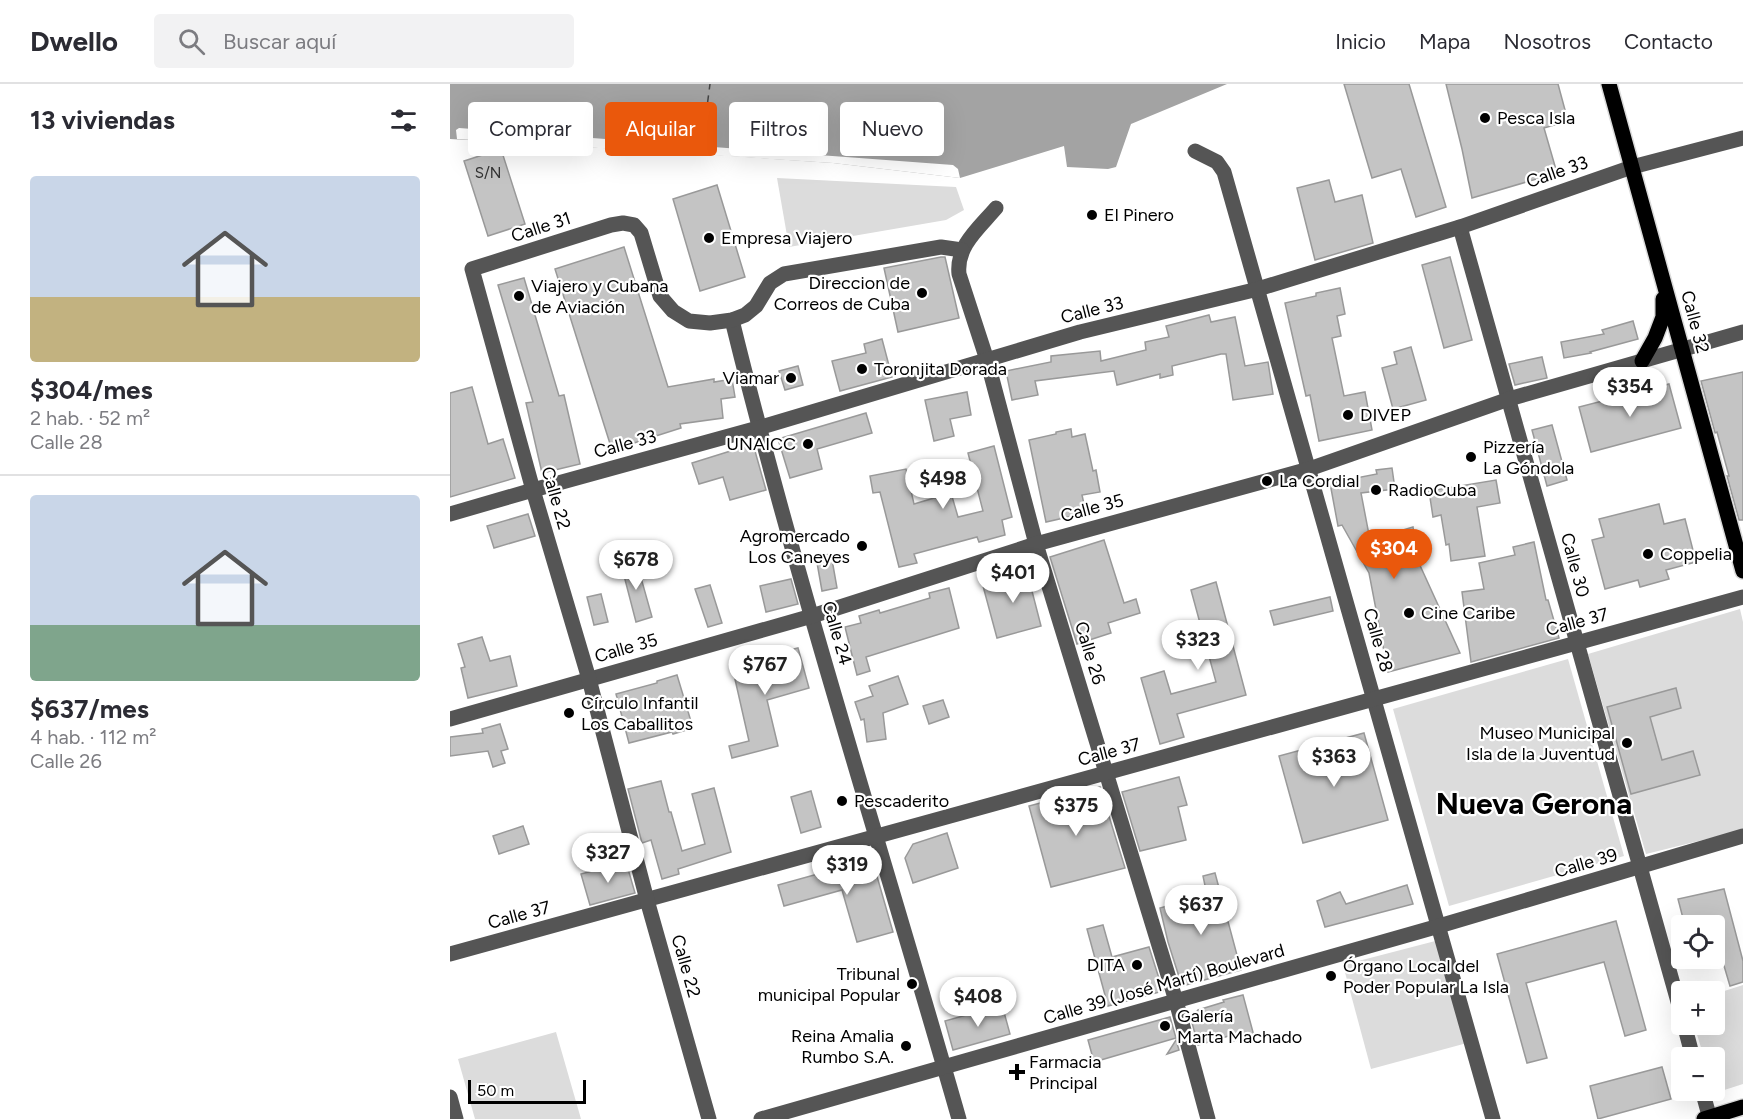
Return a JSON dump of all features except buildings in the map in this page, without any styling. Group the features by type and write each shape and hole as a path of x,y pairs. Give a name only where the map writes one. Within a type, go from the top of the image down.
{"main road":[{"name":"Calle 32","path":"1609,84 1743,571"},
{"path":"1642,361 1655,338 1663,317 1661,275"},
{"path":"1708,1118 1743,1107"}],"street":[{"name":"Calle 33","path":"450,514 759,428 1080,332 1258,289 1460,227 1632,167 1743,138"},
{"name":"Calle 28","path":"1196,151 1217,162 1224,172 1493,1119"},
{"path":"732,320 746,315 756,306 770,283 784,274 941,247 962,249 996,208"},
{"name":"Calle 31","path":"472,269 611,225 623,223 634,225 640,233 660,296 673,311 689,321 710,323 732,320"},
{"name":"Calle 30","path":"1460,227 1672,981"},
{"name":"Calle 26","path":"962,249 958,264 959,274 987,360 1036,544 1176,1001 1208,1119"},
{"name":"Calle 22","path":"472,269 533,490 589,679 647,900 709,1119"},
{"name":"Calle 24","path":"732,320 759,428 812,616 959,1119"},
{"name":"Calle 35","path":"450,719 812,616 1036,544 1309,469 1509,399 1743,332"},
{"name":"Calle 37","path":"450,954 1743,597"},
{"name":"Calle 39","path":"1439,926 1743,836"},
{"name":"Calle 39 (José Martí) Boulevard","path":"761,1119 1439,926"},
{"path":"450,1098 456,1119"},
{"path":"1704,1101 1708,1118"}],"shaded area":[{"path":"450,84 1227,84 1131,124 1116,167 1108,169 1067,167 1064,146 960,178 833,163 730,156 828,156 828,102 729,102 729,156 717,155 717,102 605,102 605,148 593,147 593,102 468,102 468,140 450,139"},
{"path":"777,178 956,187 964,210 946,220 789,247"},
{"path":"1740,609 1743,622 1743,830 1646,854 1588,654"},
{"path":"1568,659 1624,856 1449,906 1393,709"},
{"path":"1443,939 1467,1043 1371,1069 1343,965"},
{"path":"1743,985 1743,1084 1725,1090 1725,1047 1701,1047 1697,1035 1725,1035 1725,991"},
{"path":"556,1032 581,1119 475,1119 458,1059"}],"pier":[{"path":"468,129 468,140 457,139 456,130"},
{"path":"593,138 605,139 605,148 593,148"},
{"path":"717,147 729,148 729,156 828,156 953,165 958,169 960,178 833,163 717,156"}],"ferry route":[{"path":"708,102 710,84"}],"place":[{"name":"Pesca Isla","path":"1485,118"},
{"name":"El Pinero","path":"1092,215"},
{"name":"Empresa Viajero","path":"709,238"},
{"name":"Direccion de Correos de Cuba","path":"922,293"},
{"name":"Viajero y Cubana de Aviación","path":"519,296"},
{"name":"Toronjita Dorada","path":"862,369"},
{"name":"Viamar","path":"791,378"},
{"name":"DIVEP","path":"1348,415"},
{"name":"UNAICC","path":"808,444"},
{"name":"Pizzería La Góndola","path":"1471,457"},
{"name":"La Cordial","path":"1267,481"},
{"name":"RadioCuba","path":"1376,490"},
{"name":"Agromercado Los Caneyes","path":"862,546"},
{"name":"Coppelia","path":"1648,554"},
{"name":"Cine Caribe","path":"1409,613"},
{"name":"Círculo Infantil Los Caballitos","path":"569,713"},
{"name":"Museo Municipal Isla de la Juventud","path":"1627,743"},
{"name":"Pescaderito","path":"842,801"},
{"name":"DITA","path":"1137,965"},
{"name":"Órgano Local del Poder Popular La Isla","path":"1331,976"},
{"name":"Tribunal municipal Popular","path":"912,984"},
{"name":"Galería Marta Machado","path":"1165,1026"},
{"name":"Reina Amalia Rumbo S.A.","path":"906,1046"},
{"name":"Farmacia Principal","path":"1017,1072"}],"district":[{"name":"Nueva Gerona","path":"1534,803"}]}
